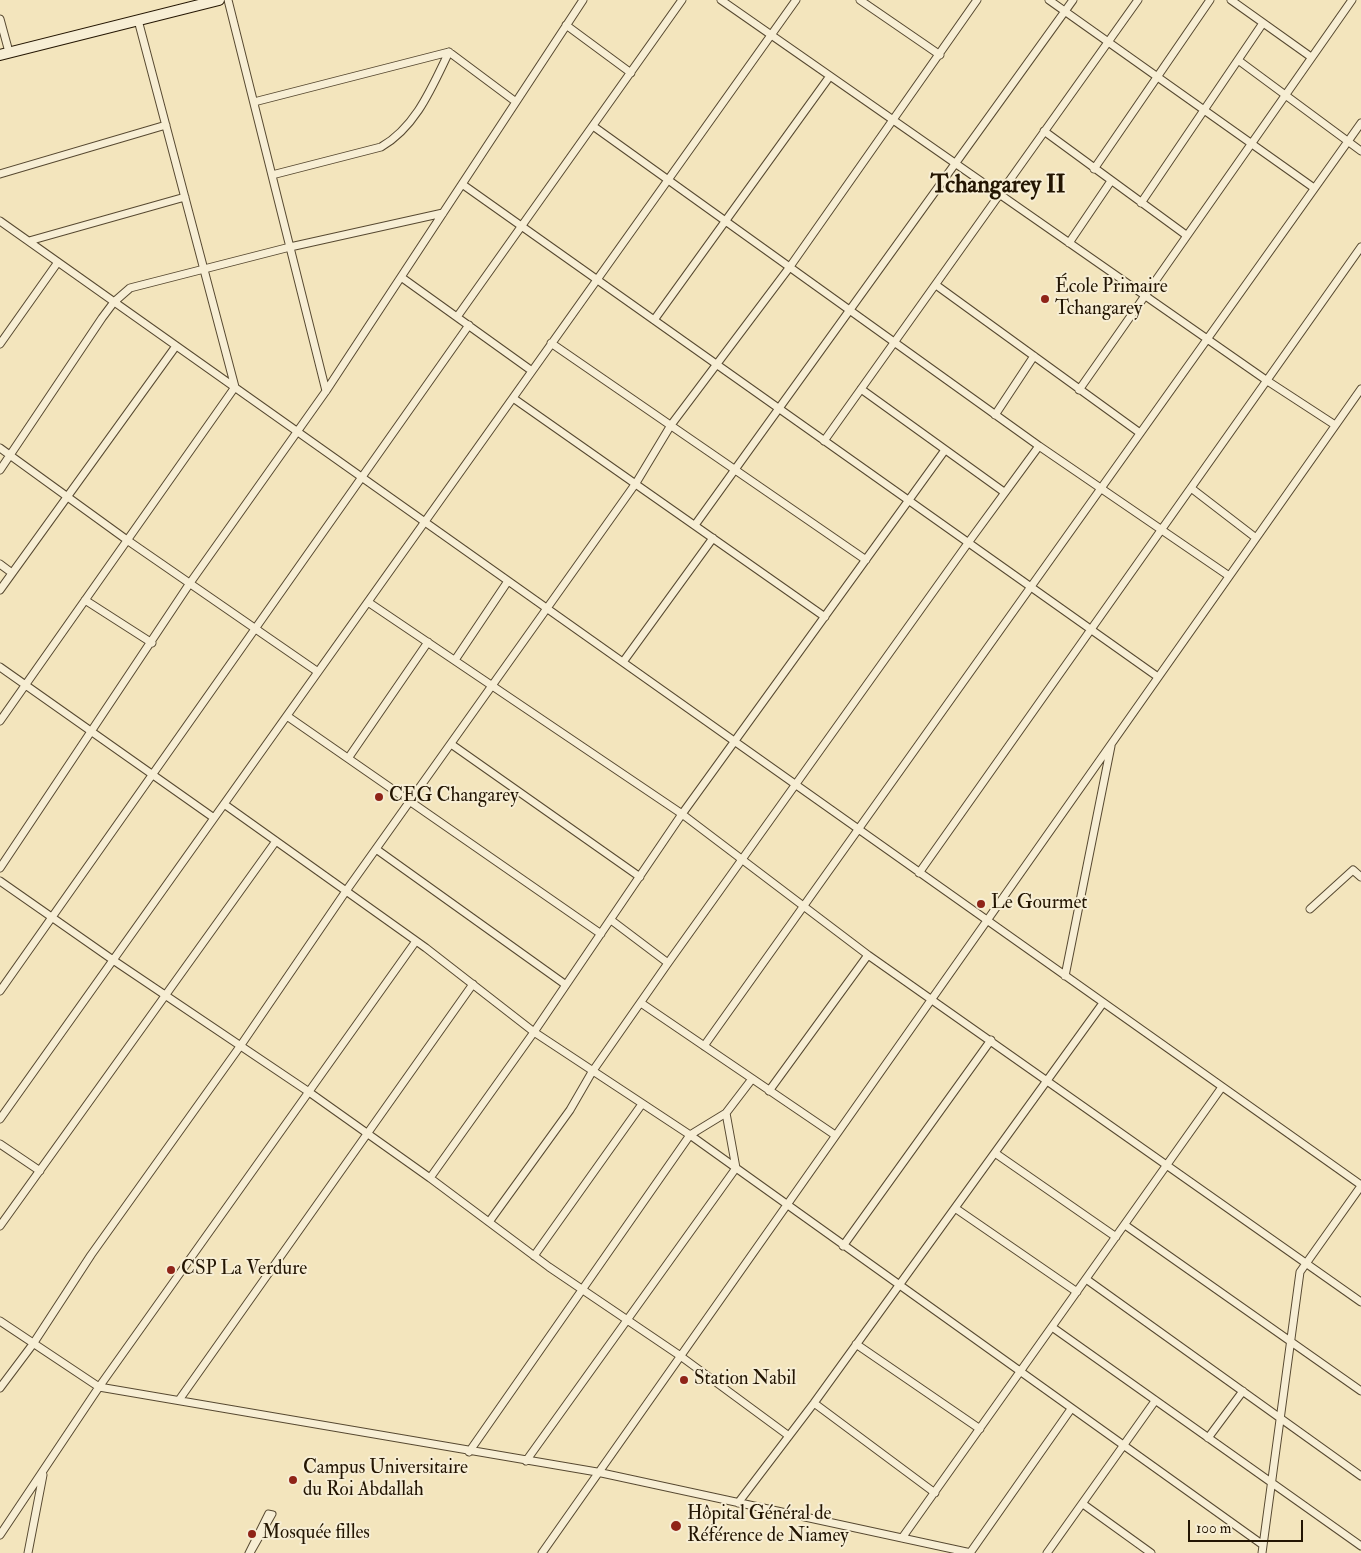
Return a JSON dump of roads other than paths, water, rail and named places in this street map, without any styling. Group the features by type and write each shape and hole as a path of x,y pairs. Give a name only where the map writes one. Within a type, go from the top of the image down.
{"main road":[{"path":"4,53 219,0"}],"street":[{"path":"228,0 326,391"},
{"path":"0,868 152,643 190,583 326,391 582,0"},
{"path":"457,317 682,0"},
{"path":"721,0 1266,380 1336,426"},
{"path":"0,1119 796,0"},
{"path":"860,0 940,55"},
{"path":"0,1388 34,1344 91,1255 241,1045 346,891 636,483 671,425 789,268 894,121 977,0"},
{"path":"1049,0 1314,188"},
{"path":"695,525 1073,0"},
{"path":"824,441 1138,0"},
{"path":"1094,169 1210,0"},
{"path":"1232,0 1311,56"},
{"path":"1079,390 1352,0"},
{"path":"0,19 4,53"},
{"path":"0,721 235,387 138,20"},
{"path":"1141,203 1263,23"},
{"path":"566,25 631,73"},
{"path":"254,102 449,52"},
{"path":"449,52 516,102"},
{"path":"272,175 382,147 394,140 423,103 449,52"},
{"path":"1238,60 1361,151"},
{"path":"654,320 830,76"},
{"path":"704,1046 1361,123"},
{"path":"0,174 166,125"},
{"path":"593,126 995,415 1229,576"},
{"path":"1044,131 1186,236"},
{"path":"1069,243 1111,181"},
{"path":"462,184 1158,678"},
{"path":"29,241 185,197"},
{"path":"0,470 114,302 130,288 290,247 443,213"},
{"path":"0,221 1361,1186 1300,1272 1262,1553"},
{"path":"919,873 1361,247"},
{"path":"0,342 58,262"},
{"path":"401,277 532,371"},
{"path":"936,285 1140,433"},
{"path":"0,991 468,326"},
{"path":"551,343 866,560"},
{"path":"0,590 176,346"},
{"path":"995,415 1034,356"},
{"path":"861,389 1004,492"},
{"path":"542,1553 597,1472 1361,389"},
{"path":"513,398 824,617"},
{"path":"489,1222 570,1110 592,1072 668,963 1004,492 1039,446"},
{"path":"0,448 127,540 318,672"},
{"path":"430,1178 534,1032 682,814 945,450"},
{"path":"1191,488 1256,538"},
{"path":"623,662 713,538"},
{"path":"0,564 12,573"},
{"path":"455,660 508,581"},
{"path":"85,600 152,643"},
{"path":"368,602 682,814 802,907 868,955 1361,1302"},
{"path":"349,757 428,642"},
{"path":"0,667 214,818"},
{"path":"287,716 411,800 601,934"},
{"path":"1065,976 1112,743"},
{"path":"451,744 640,877"},
{"path":"224,804 416,941 534,1032 690,1135 898,1286 1263,1545"},
{"path":"0,1226 276,841"},
{"path":"376,849 566,985"},
{"path":"1310,909 1352,870 1361,877"},
{"path":"0,881 113,960 309,1092 430,1178 534,1256 680,1355 789,1436"},
{"path":"610,920 668,963"},
{"path":"0,1535 99,1387 416,941"},
{"path":"769,1091 868,955"},
{"path":"179,1400 473,984"},
{"path":"640,1003 835,1135"},
{"path":"738,1503 814,1403 1103,1003"},
{"path":"843,1246 991,1040"},
{"path":"469,1452 690,1135 726,1113 752,1079"},
{"path":"902,1538 1222,1087"},
{"path":"534,1256 642,1104"},
{"path":"526,1461 736,1168 726,1113"},
{"path":"0,1144 40,1171"},
{"path":"995,1153 1116,1237"},
{"path":"955,1208 1078,1292"},
{"path":"1125,1224 1361,1391"},
{"path":"1086,1279 1361,1476"},
{"path":"0,1321 99,1387 469,1452 597,1472 970,1553 1071,1409"},
{"path":"1052,1327 1361,1546"},
{"path":"856,1344 980,1429"},
{"path":"1208,1438 1243,1391"},
{"path":"1047,1553 1155,1401"},
{"path":"814,1403 935,1493"},
{"path":"28,1553 43,1472"},
{"path":"1083,1504 1151,1553"},
{"path":"268,1512 273,1514 249,1553 268,1512"}],"place":[{"name":"École Primaire Tchangarey","path":"1045,299"},
{"name":"CEG Changarey","path":"379,797"},
{"name":"Le Gourmet","path":"981,904"},
{"name":"CSP La Verdure","path":"171,1270"},
{"name":"Station Nabil","path":"684,1380"},
{"name":"Campus Universitaire du Roi Abdallah","path":"293,1480"},
{"name":"Hôpital Général de Référence de Niamey","path":"676,1526"},
{"name":"Mosquée filles","path":"252,1534"}],"district":[{"name":"Tchangarey II","path":"998,187"}]}
